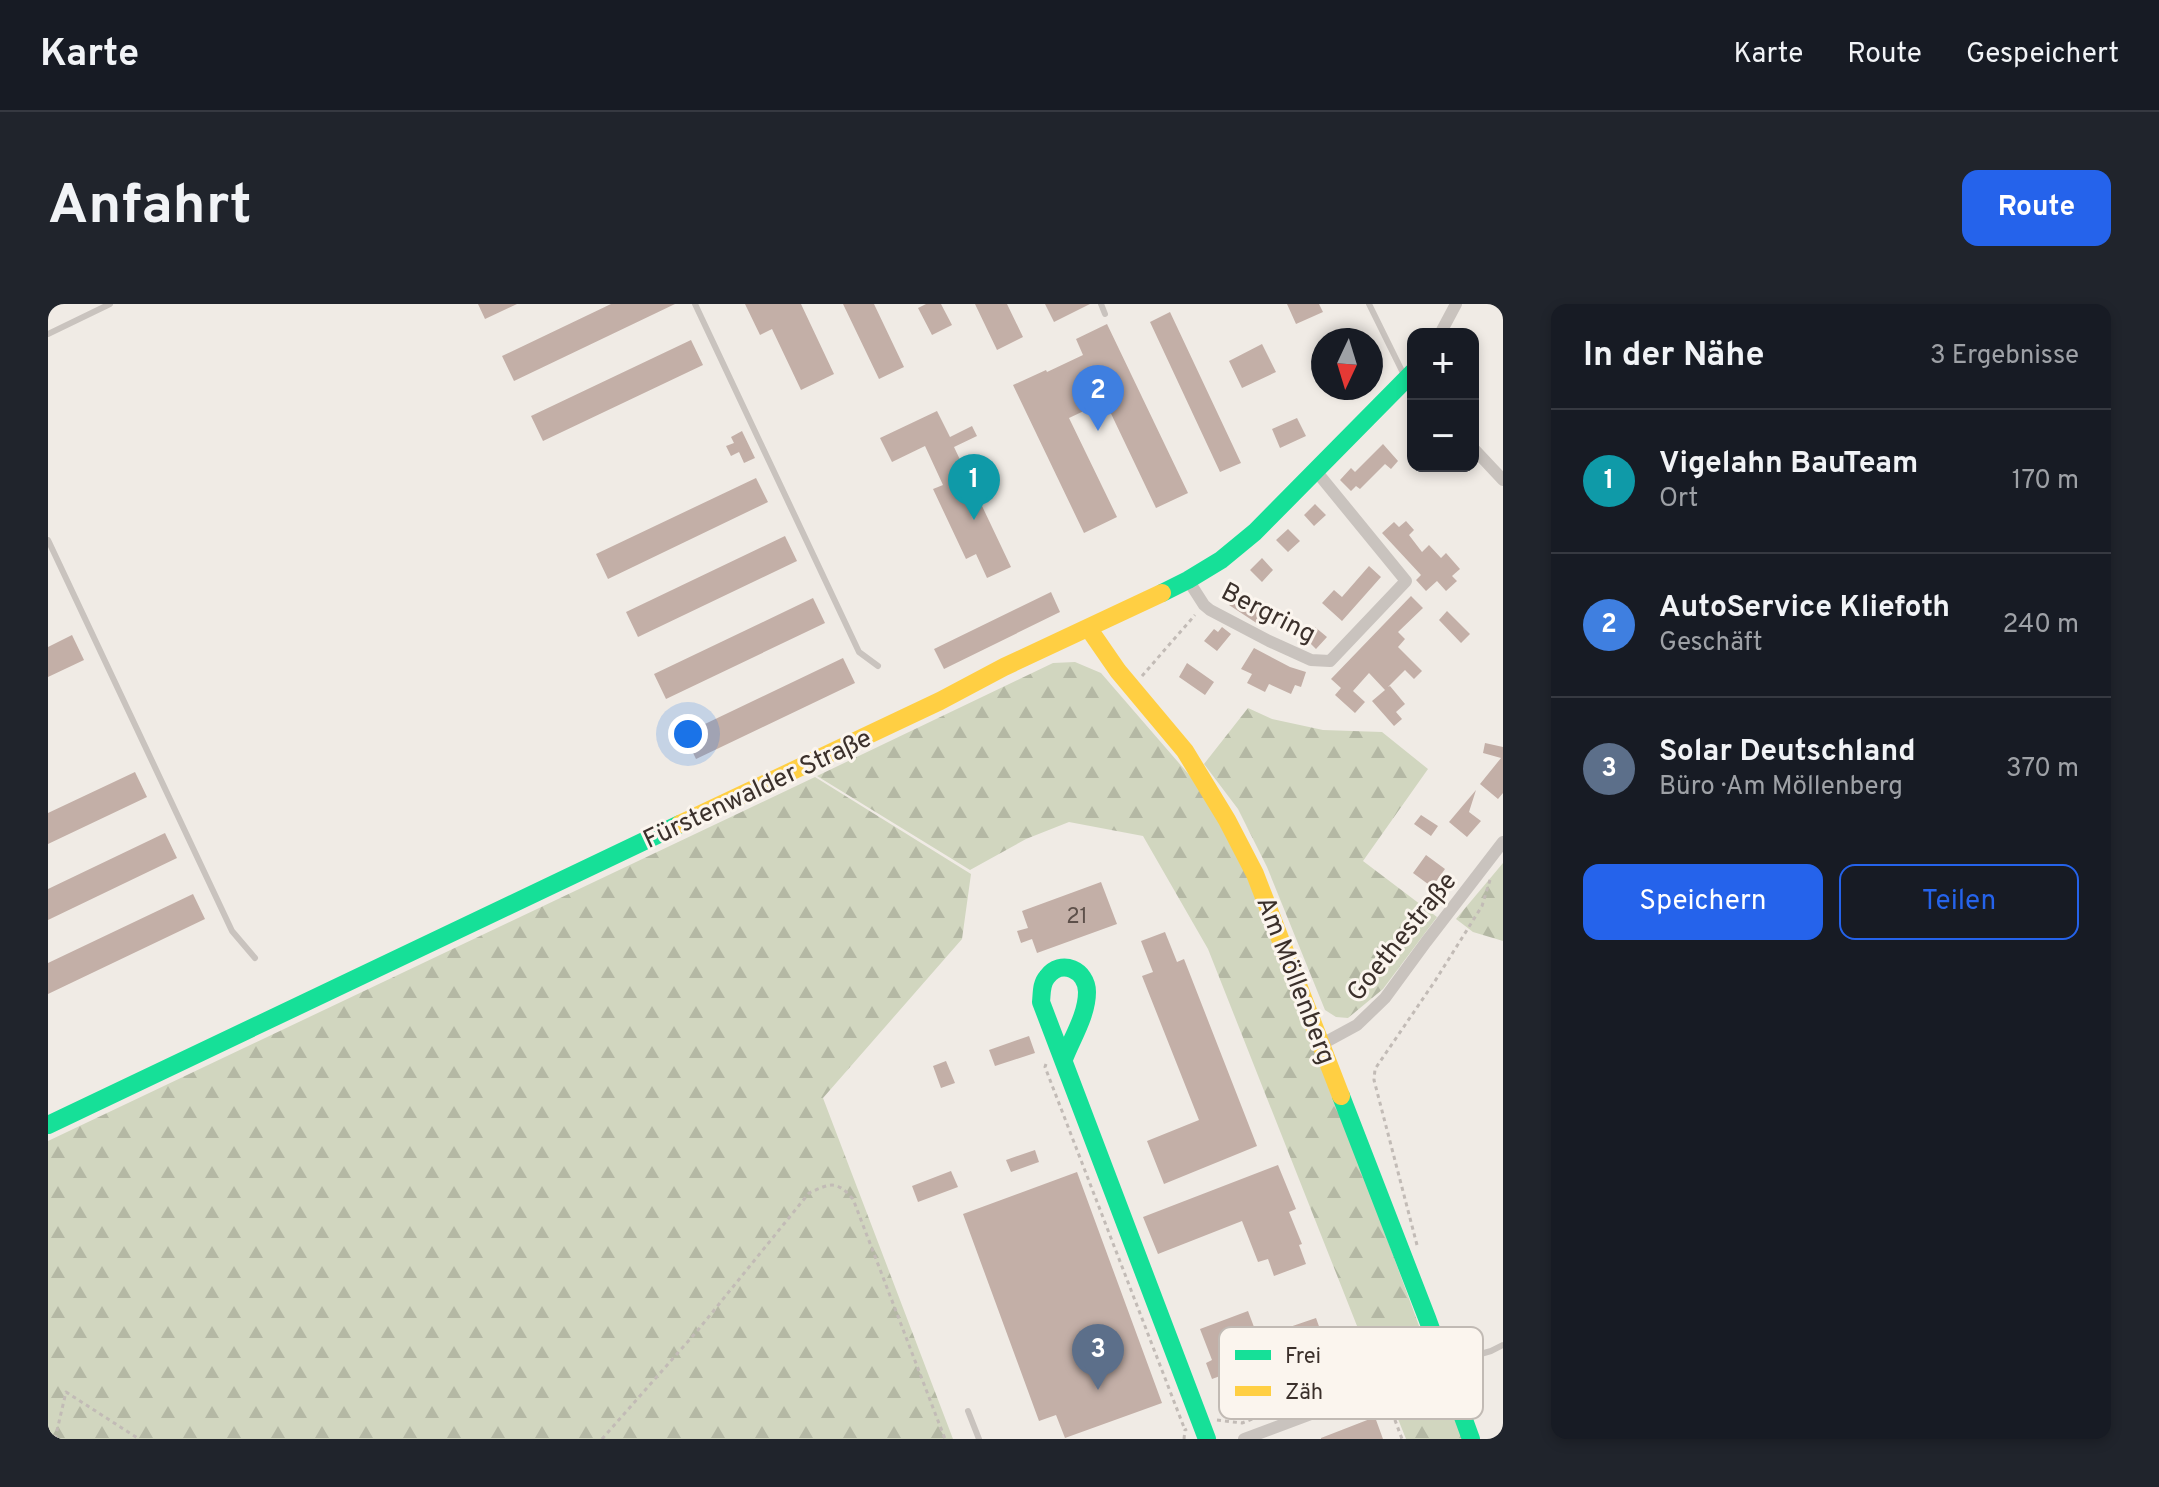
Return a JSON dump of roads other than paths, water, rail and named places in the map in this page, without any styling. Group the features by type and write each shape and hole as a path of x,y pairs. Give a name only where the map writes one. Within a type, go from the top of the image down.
{"street":[{"path":"1443,328 1456,304"},
{"name":"Fürstenwalder Straße","path":"48,1125 1188,580 1221,560 1255,532 1407,384"},
{"path":"1479,454 1503,480"},
{"name":"Bergring","path":"1188,580 1204,605 1311,660 1330,661 1406,581 1316,471"},
{"name":"Am Möllenberg","path":"1089,629 1101,651 1172,733 1204,778 1255,874 1430,1327"},
{"name":"Goethestraße","path":"1322,1044 1357,1025 1385,998 1503,842"},
{"path":"1064,1059 1204,1431"},
{"path":"1244,1439 1297,1419"},
{"name":"Am Möllenberg","path":"1463,1419 1471,1439"}],"lane":[{"path":"48,334 110,304"},
{"path":"695,304 859,652 878,666"},
{"path":"1101,304 1105,314"},
{"path":"1369,304 1407,373"},
{"path":"48,540 232,931 255,958"},
{"path":"1483,1353 1503,1345"},
{"path":"968,1411 979,1439"}],"place":[{"name":"AutoService Kliefoth","path":"1098,431"},
{"name":"Vigelahn BauTeam","path":"974,520"},
{"name":"Solar Deutschland","path":"1098,1390"}]}
